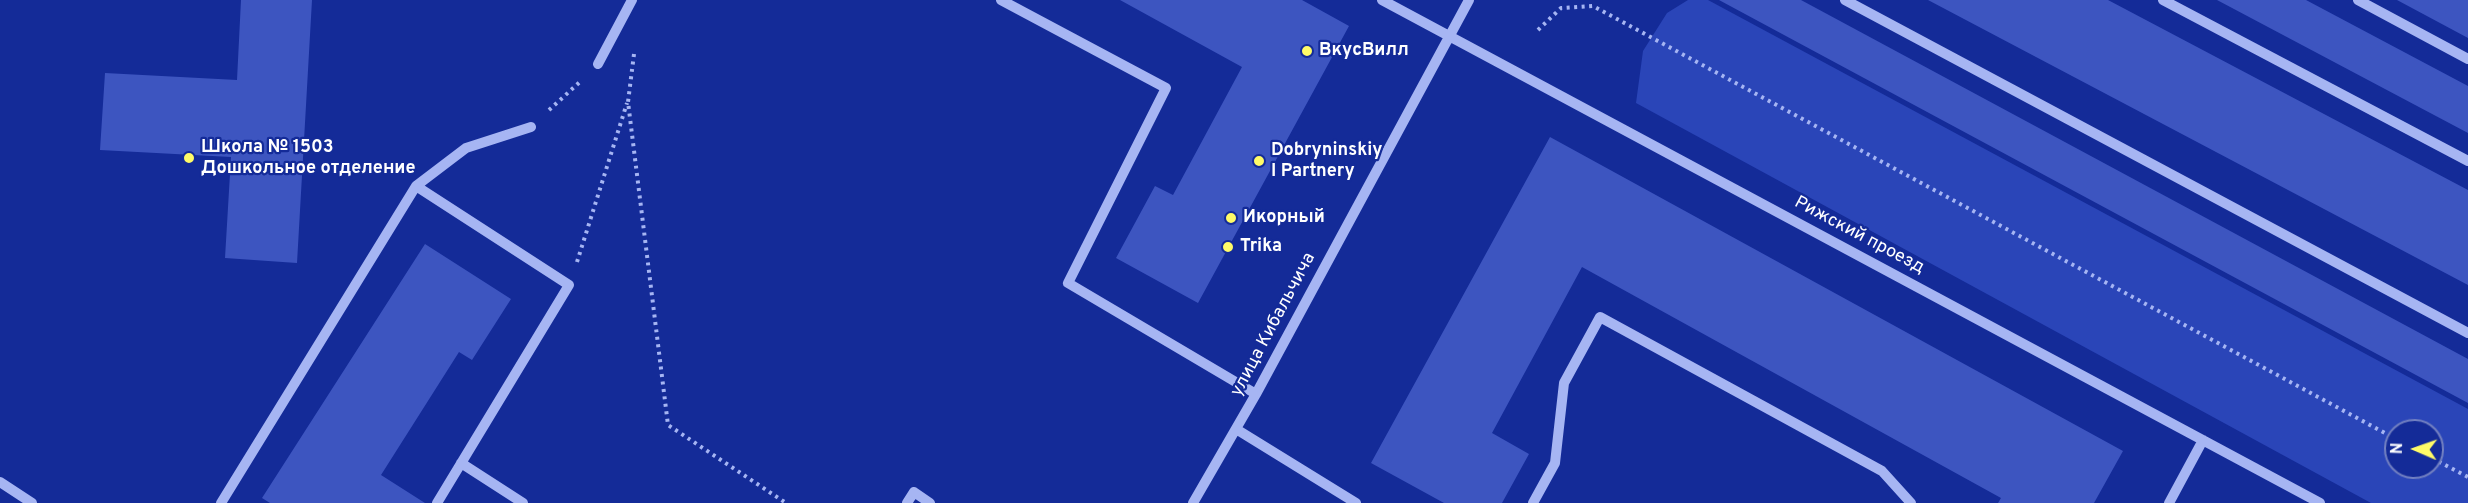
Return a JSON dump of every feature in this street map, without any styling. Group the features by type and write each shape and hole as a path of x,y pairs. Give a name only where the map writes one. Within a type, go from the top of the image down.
{"street":[{"path":"598,64 632,0"},
{"path":"1001,0 1166,88 1068,283 1256,394"},
{"name":"Рижский проезд","path":"1382,0 2320,503"},
{"name":"улица Кибальчича","path":"1193,503 1256,394 1468,0"},
{"path":"1845,0 2468,333"},
{"path":"2163,0 2468,161"},
{"path":"2358,0 2468,59"},
{"path":"221,503 416,186 466,148 531,127"},
{"path":"416,186 569,285 437,503"},
{"path":"1533,503 1555,463 1564,383 1600,317 1882,471 1911,503"},
{"path":"1236,429 1356,503"},
{"path":"2169,503 2203,440"},
{"path":"461,463 523,503"},
{"path":"0,482 32,503"},
{"path":"907,503 914,492 930,503"}],"path":[{"path":"1538,30 1561,8 1593,6 2384,433"},
{"path":"569,285 628,102 635,45"},
{"path":"531,127 598,64"},
{"path":"628,102 668,425 786,503"},
{"path":"2444,464 2468,477"}],"shaded area":[{"path":"1688,0 1708,0 2468,409 2468,503 2371,503 1636,103 1643,51 1667,13"}],"building":[{"path":"241,0 312,0 297,263 225,258 231,157 100,150 105,73 237,80"},
{"path":"1120,0 1302,0 1349,26 1198,303 1116,258 1155,186 1173,195 1242,67"},
{"path":"1719,0 1801,0 2468,359 2468,403"},
{"path":"1928,0 2108,0 2468,190 2468,285"},
{"path":"2217,0 2306,0 2468,86 2468,133"},
{"path":"2397,0 2468,0 2468,38"},
{"path":"1550,137 2123,451 2094,503 1998,503 2001,498 1582,267 1492,433 1529,454 1502,503 1444,503 1371,463"},
{"path":"425,244 511,299 472,360 459,352 381,475 425,503 270,503 262,498"}],"place":[{"name":"ВкусВилл","path":"1307,51"},
{"name":"Школа № 1503 Дошкольное отделение","path":"189,158"},
{"name":"Dobryninskiy I Partnery","path":"1259,161"},
{"name":"Икорный","path":"1231,218"},
{"name":"Trika","path":"1228,247"}]}
